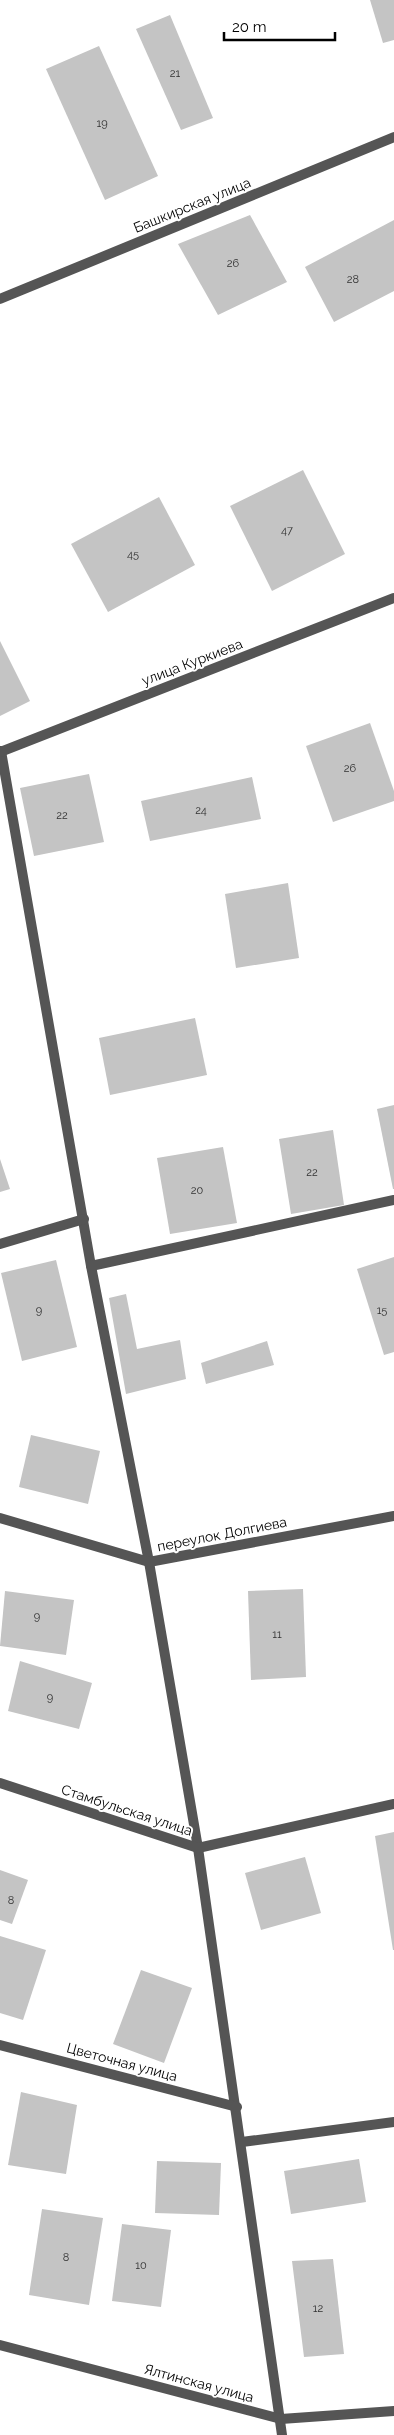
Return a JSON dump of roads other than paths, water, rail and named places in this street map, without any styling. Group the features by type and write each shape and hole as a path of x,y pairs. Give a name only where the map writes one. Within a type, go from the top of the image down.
{"street":[{"name":"Башкирская улица","path":"0,299 394,137"},
{"name":"улица Куркиева","path":"0,752 394,598"},
{"path":"0,752 91,1266 148,1562 198,1848 242,2142 282,2435"},
{"path":"91,1266 394,1200"},
{"path":"0,1244 84,1219"},
{"name":"переулок Долгиева","path":"0,1518 148,1562 394,1516"},
{"name":"Стамбульская улица","path":"0,1783 198,1848 394,1804"},
{"name":"Цветочная улица","path":"0,2045 236,2106"},
{"path":"242,2142 394,2122"},
{"name":"Ялтинская улица","path":"0,2345 281,2419 394,2411"}]}
